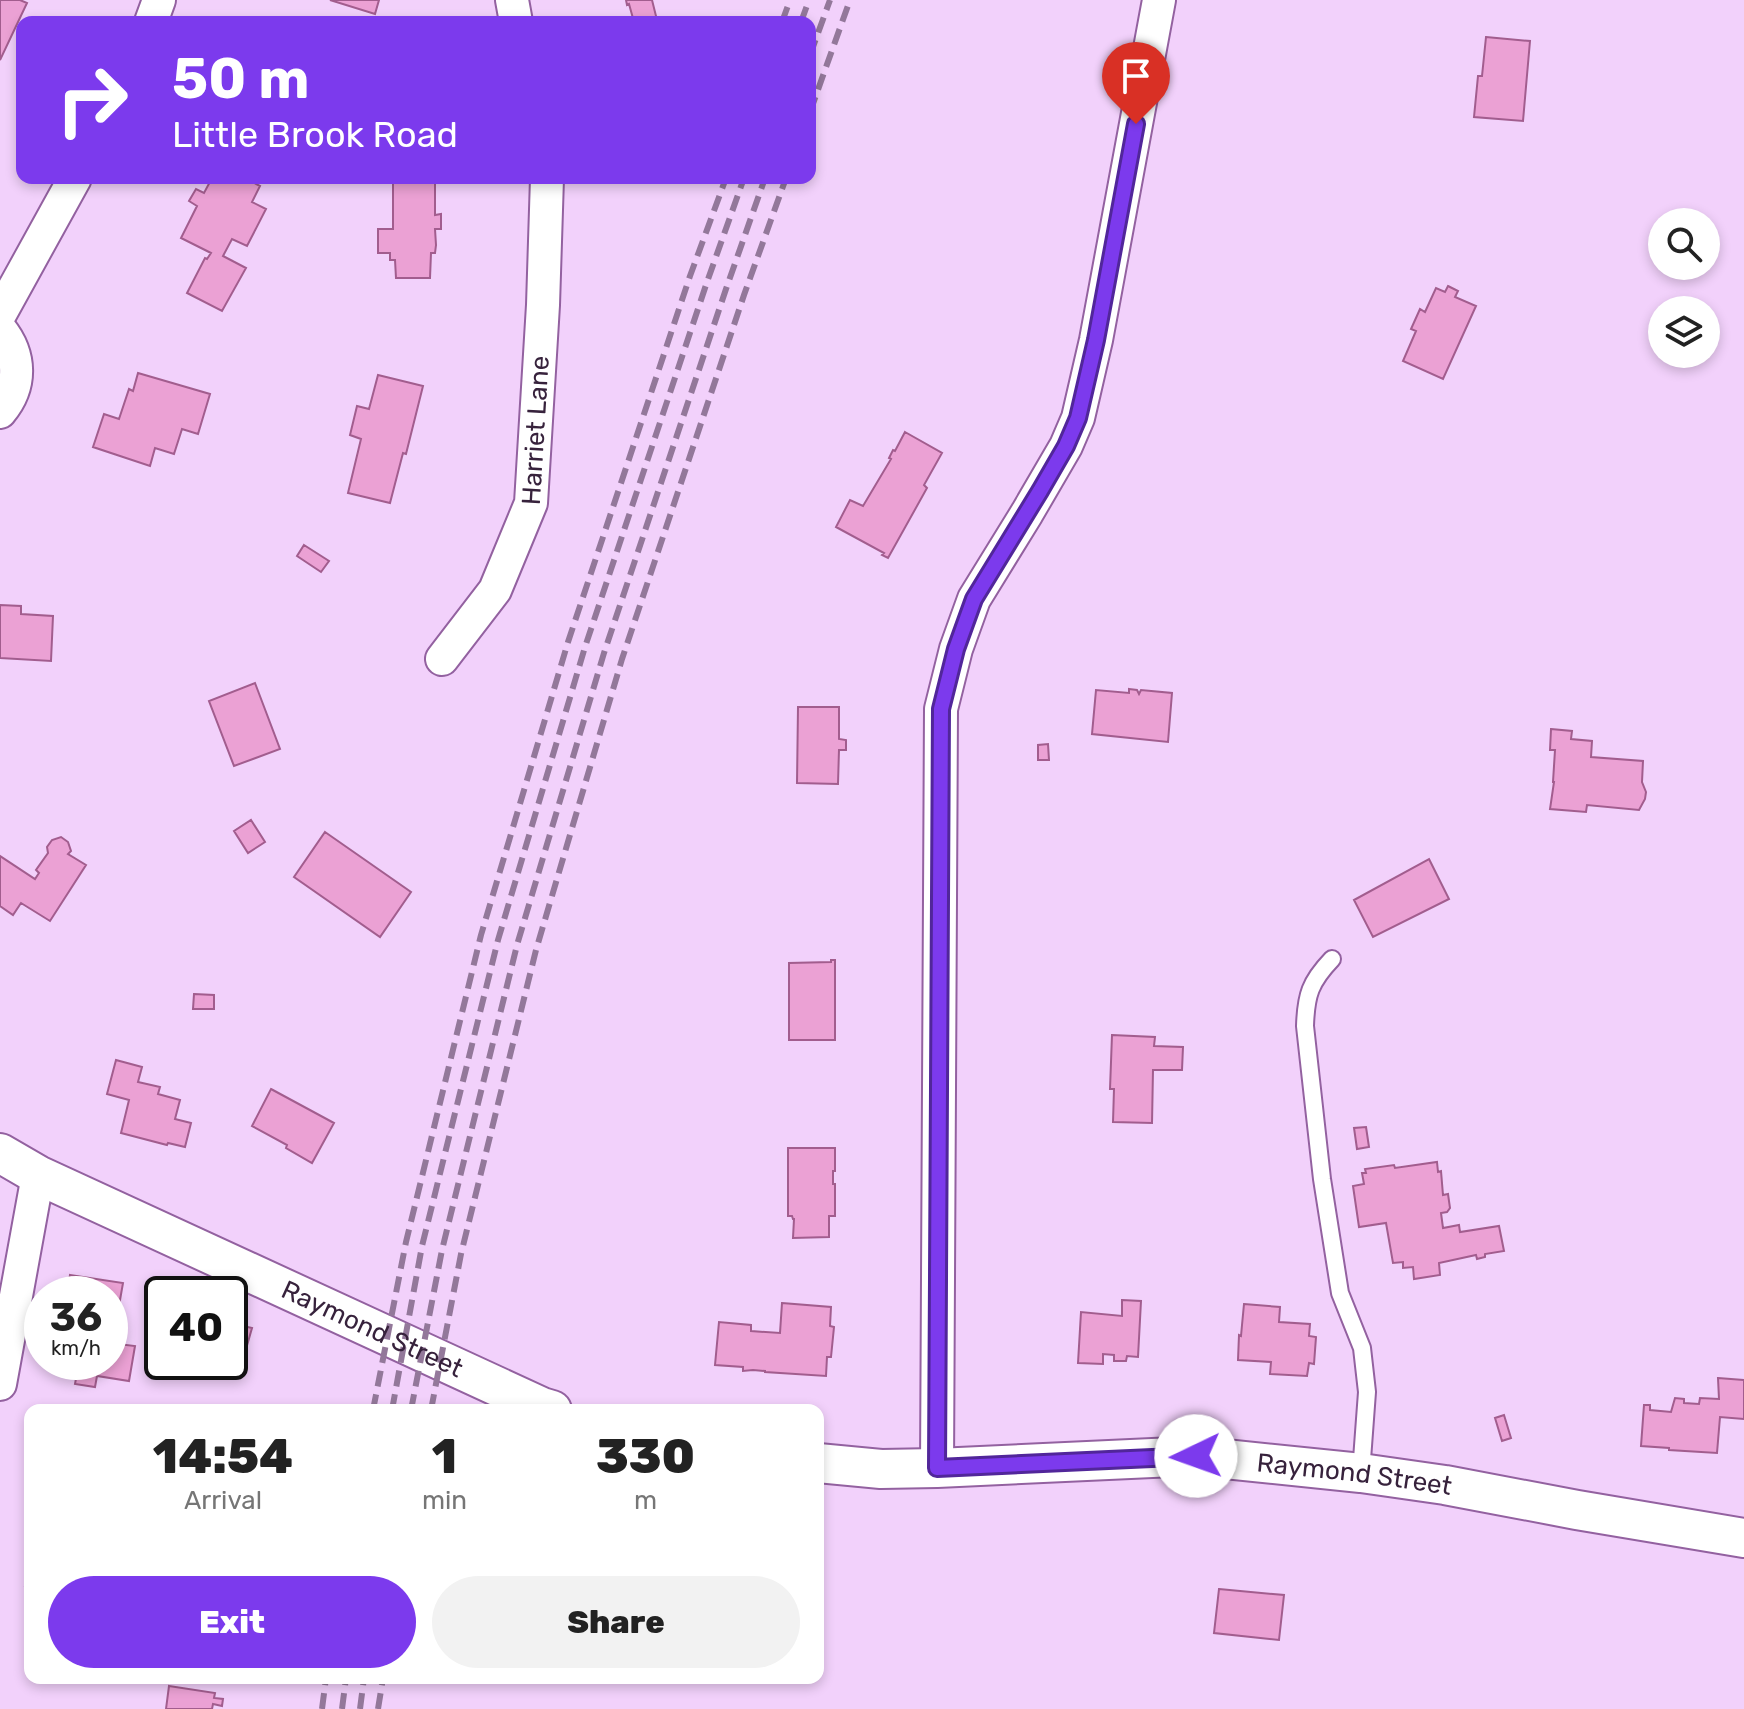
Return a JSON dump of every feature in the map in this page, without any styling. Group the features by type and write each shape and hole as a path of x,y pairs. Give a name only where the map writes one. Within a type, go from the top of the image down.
{"street":[{"path":"937,1468 941,709 956,649 974,599 1058,459 1078,418 1096,340 1159,0"},
{"path":"0,314 72,184"},
{"name":"Harriet Lane","path":"442,659 495,590 531,503 547,184"},
{"path":"0,329 10,341 17,364 14,388 0,412"},
{"name":"Raymond Street","path":"0,1153 38,1175 535,1404"},
{"path":"0,1384 38,1175"},
{"name":"Raymond Street","path":"824,1464 881,1469 937,1468 1196,1456 1445,1485 1744,1538"}],"lane":[{"path":"1332,959 1317,975 1306,1001 1305,1026 1322,1179 1340,1293 1362,1348 1367,1392 1361,1473"}],"building":[{"path":"0,0 20,0 27,3 21,16 16,16 16,26 0,60"},
{"path":"330,0 379,0 375,14"},
{"path":"626,0 652,0 656,16 632,16"},
{"path":"1486,37 1530,41 1523,121 1474,117"},
{"path":"209,184 256,184 260,186 252,202 266,209 247,246 232,239 223,256 246,268 222,311 187,293 205,258 211,253 181,238 197,206 189,201 196,189 204,193"},
{"path":"393,184 435,184 435,215 441,214 441,229 435,229 436,245 435,253 431,253 430,278 396,278 395,260 390,260 390,253 378,253 378,229 393,229"},
{"path":"1448,286 1458,291 1455,297 1476,306 1443,379 1403,361 1416,331 1411,329 1420,309 1425,312 1436,288 1445,292"},
{"path":"138,373 210,394 198,434 182,429 174,454 155,448 150,466 93,447 104,414 119,419"},
{"path":"378,375 423,386 390,503 348,493 361,439 350,435 357,406 369,409"},
{"path":"905,432 942,453 924,485 927,488 888,558 836,527 850,500 863,506"},
{"path":"304,545 329,561 321,572 297,556"},
{"path":"0,605 21,606 21,614 53,616 51,661 0,658"},
{"path":"255,683 280,749 234,766 209,701"},
{"path":"1129,689 1137,690 1139,694 1141,690 1172,693 1168,742 1092,734 1096,690 1129,693"},
{"path":"798,707 839,707 839,739 846,740 846,750 839,750 838,784 797,783"},
{"path":"1551,729 1572,731 1571,739 1592,741 1591,757 1643,761 1642,782 1646,792 1639,810 1587,805 1586,812 1550,809 1555,750 1550,750"},
{"path":"1048,744 1049,760 1038,760 1038,745"},
{"path":"251,820 265,842 248,853 234,831"},
{"path":"325,832 411,892 380,937 294,877"},
{"path":"61,837 68,842 71,851 68,854 86,865 50,921 21,903 13,915 0,906 0,856 35,879 39,873 36,870 48,853 47,847 52,840"},
{"path":"1429,859 1449,899 1373,937 1354,900"},
{"path":"835,960 835,1040 789,1040 789,963"},
{"path":"194,994 214,995 214,1009 193,1009"},
{"path":"1112,1035 1155,1037 1154,1046 1183,1047 1182,1070 1153,1070 1152,1123 1113,1122 1114,1089 1110,1089"},
{"path":"116,1060 142,1067 138,1082 160,1087 158,1094 180,1100 175,1119 191,1123 185,1147 121,1133 129,1100 107,1094"},
{"path":"271,1089 334,1123 312,1163 252,1126"},
{"path":"1366,1127 1369,1147 1357,1149 1354,1128"},
{"path":"788,1148 835,1148 835,1216 829,1216 829,1237 793,1238 794,1219 788,1216"},
{"path":"1437,1162 1443,1195 1448,1194 1450,1208 1441,1213 1443,1228 1459,1225 1460,1232 1499,1226 1504,1251 1485,1254 1485,1257 1477,1259 1476,1255 1439,1263 1440,1275 1414,1279 1413,1267 1403,1268 1403,1262 1393,1263 1386,1223 1359,1227 1353,1186 1364,1184 1362,1173 1366,1173 1365,1169"},
{"path":"1122,1300 1141,1301 1138,1357 1127,1356 1126,1361 1114,1361 1114,1355 1103,1354 1103,1364 1078,1363 1081,1312 1122,1316"},
{"path":"782,1303 831,1307 830,1326 834,1327 826,1376 743,1371 743,1367 715,1365 719,1322 751,1325 751,1331 780,1333"},
{"path":"1244,1304 1280,1307 1279,1322 1310,1324 1309,1336 1316,1337 1314,1364 1309,1363 1307,1376 1270,1374 1271,1362 1238,1360"},
{"path":"128,1345 135,1346 129,1381 123,1380 128,1380"},
{"path":"1718,1378 1744,1380 1744,1419 1720,1417 1717,1453 1641,1446 1644,1405 1650,1405 1650,1410 1671,1412 1675,1398 1684,1399 1684,1403 1699,1404 1700,1398 1719,1399"},
{"path":"76,1380 96,1380 95,1387 75,1384"},
{"path":"1504,1415 1511,1438 1502,1441 1495,1418"},
{"path":"1219,1589 1284,1595 1279,1640 1214,1633"},
{"path":"169,1686 215,1693 214,1698 223,1699 222,1706 213,1704 212,1709 166,1709"}],"railway":[{"path":"784,16 790,0"},
{"path":"803,16 809,0"},
{"path":"816,38 830,0"},
{"path":"816,95 850,0"},
{"path":"374,1404 406,1242 481,935 568,642 724,184"},
{"path":"393,1404 422,1246 498,940 585,647 742,184"},
{"path":"412,1404 442,1250 517,945 604,653 763,184"},
{"path":"432,1404 461,1254 536,950 622,659 784,184"},
{"path":"322,1709 325,1684"},
{"path":"342,1709 345,1684"},
{"path":"360,1709 363,1684"},
{"path":"378,1709 382,1684"}],"route":[{"path":"1136,124 1096,340 1078,418 1066,446 974,599 956,649 941,709 937,1468 1196,1456"}]}
